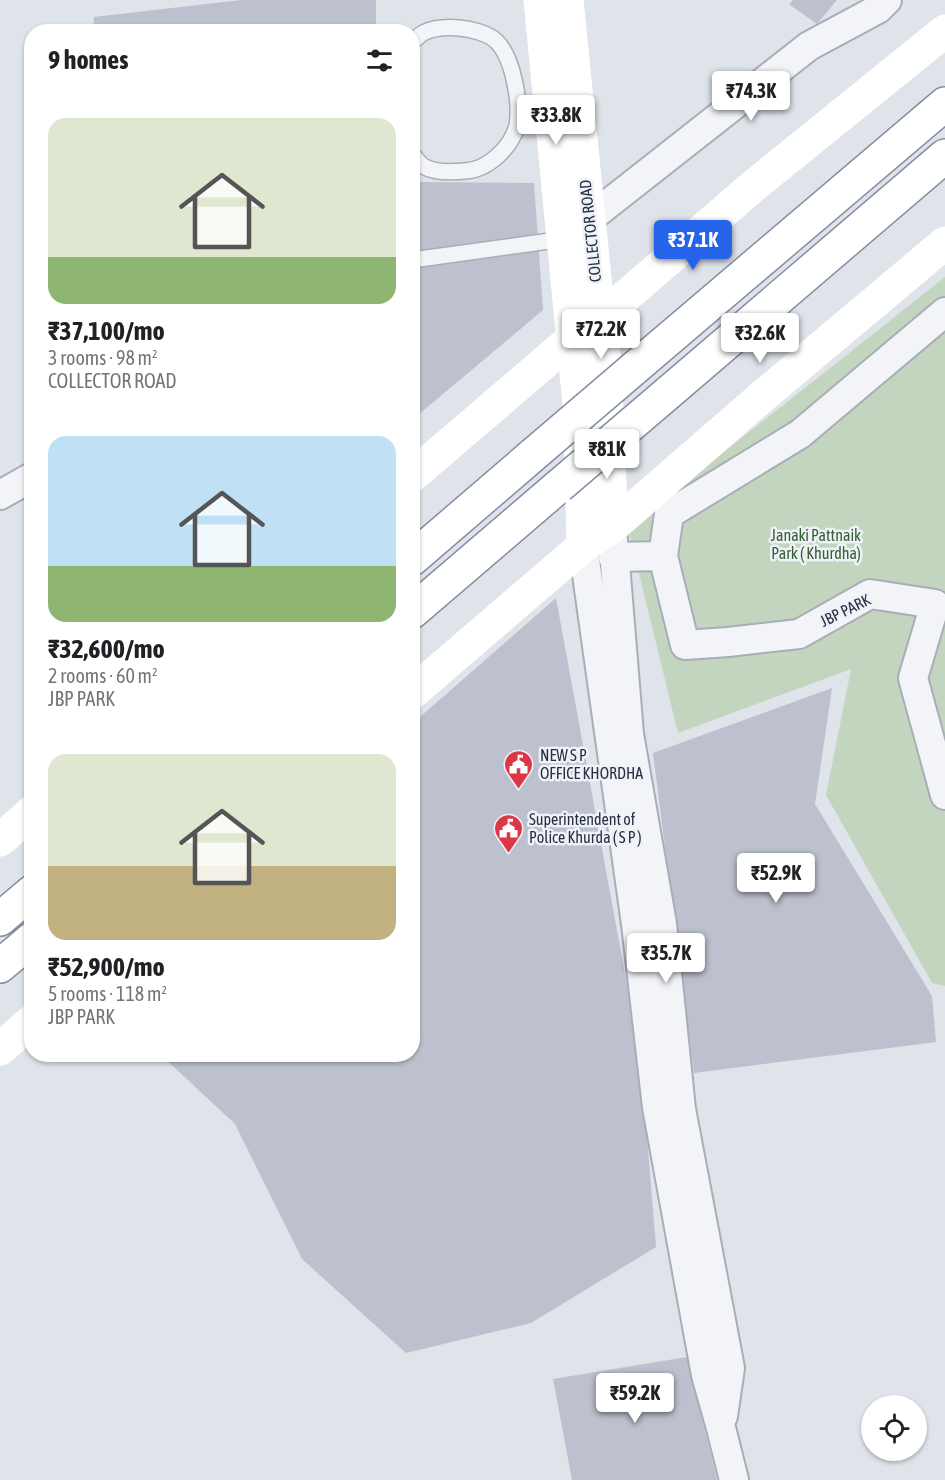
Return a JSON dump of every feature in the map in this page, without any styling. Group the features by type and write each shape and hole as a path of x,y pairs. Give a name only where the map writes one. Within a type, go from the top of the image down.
{"main road":[{"name":"COLLECTOR ROAD","path":"540,0 564,239 606,391 613,543"},
{"name":"COLLECTOR ROAD","path":"567,0 589,219 585,313"},
{"path":"420,468 585,313 751,188 945,31"},
{"path":"420,552 945,104"},
{"path":"420,605 945,156"},
{"path":"420,686 583,546 613,543 764,394 945,243"},
{"path":"583,546 580,415 585,313"},
{"path":"0,840 24,819"},
{"path":"0,919 24,899"},
{"path":"0,966 24,946"},
{"path":"0,1049 24,1029"}],"street":[{"path":"589,219 809,46 878,9 887,0"},
{"name":"JBP PARK","path":"945,312 800,434 669,514 663,556 686,645 799,634 870,594 935,604 913,678 945,795"},
{"path":"0,495 24,482"},
{"path":"663,556 613,543 629,734 662,924 681,1109 730,1368 722,1428"},
{"path":"583,546 634,912 657,1107 706,1375 722,1428 734,1480"}],"lane":[{"path":"420,35 448,27 473,30 496,41 509,61 517,105 517,126 508,144 491,162 470,171 447,173 425,167 420,162"},
{"path":"515,92 549,87"},
{"path":"420,259 564,239"}],"green space":[{"name":"Janaki Pattnaik Park ( Khurdha)","path":"945,277 945,986 932,983 826,795 851,669 678,733 628,528"}],"building":[{"path":"241,0 376,0 376,24 94,24 94,17"},
{"path":"793,0 837,0 817,24 789,4"},
{"path":"420,182 534,183 543,310 420,413"},
{"name":"Superintendent of Police Khurda ( S P )","path":"556,598 627,985 646,1124 656,1247 531,1323 406,1353 302,1259 235,1124 169,1062 420,1062 420,717"},
{"path":"832,688 815,804 932,996 936,1042 694,1073 653,753"},
{"path":"687,1357 717,1480 572,1480 553,1379"}],"place":[{"name":"NEW S P OFFICE KHORDHA","path":"519,790"},
{"name":"Superintendent of Police Khurda ( S P )","path":"508,854"}]}
